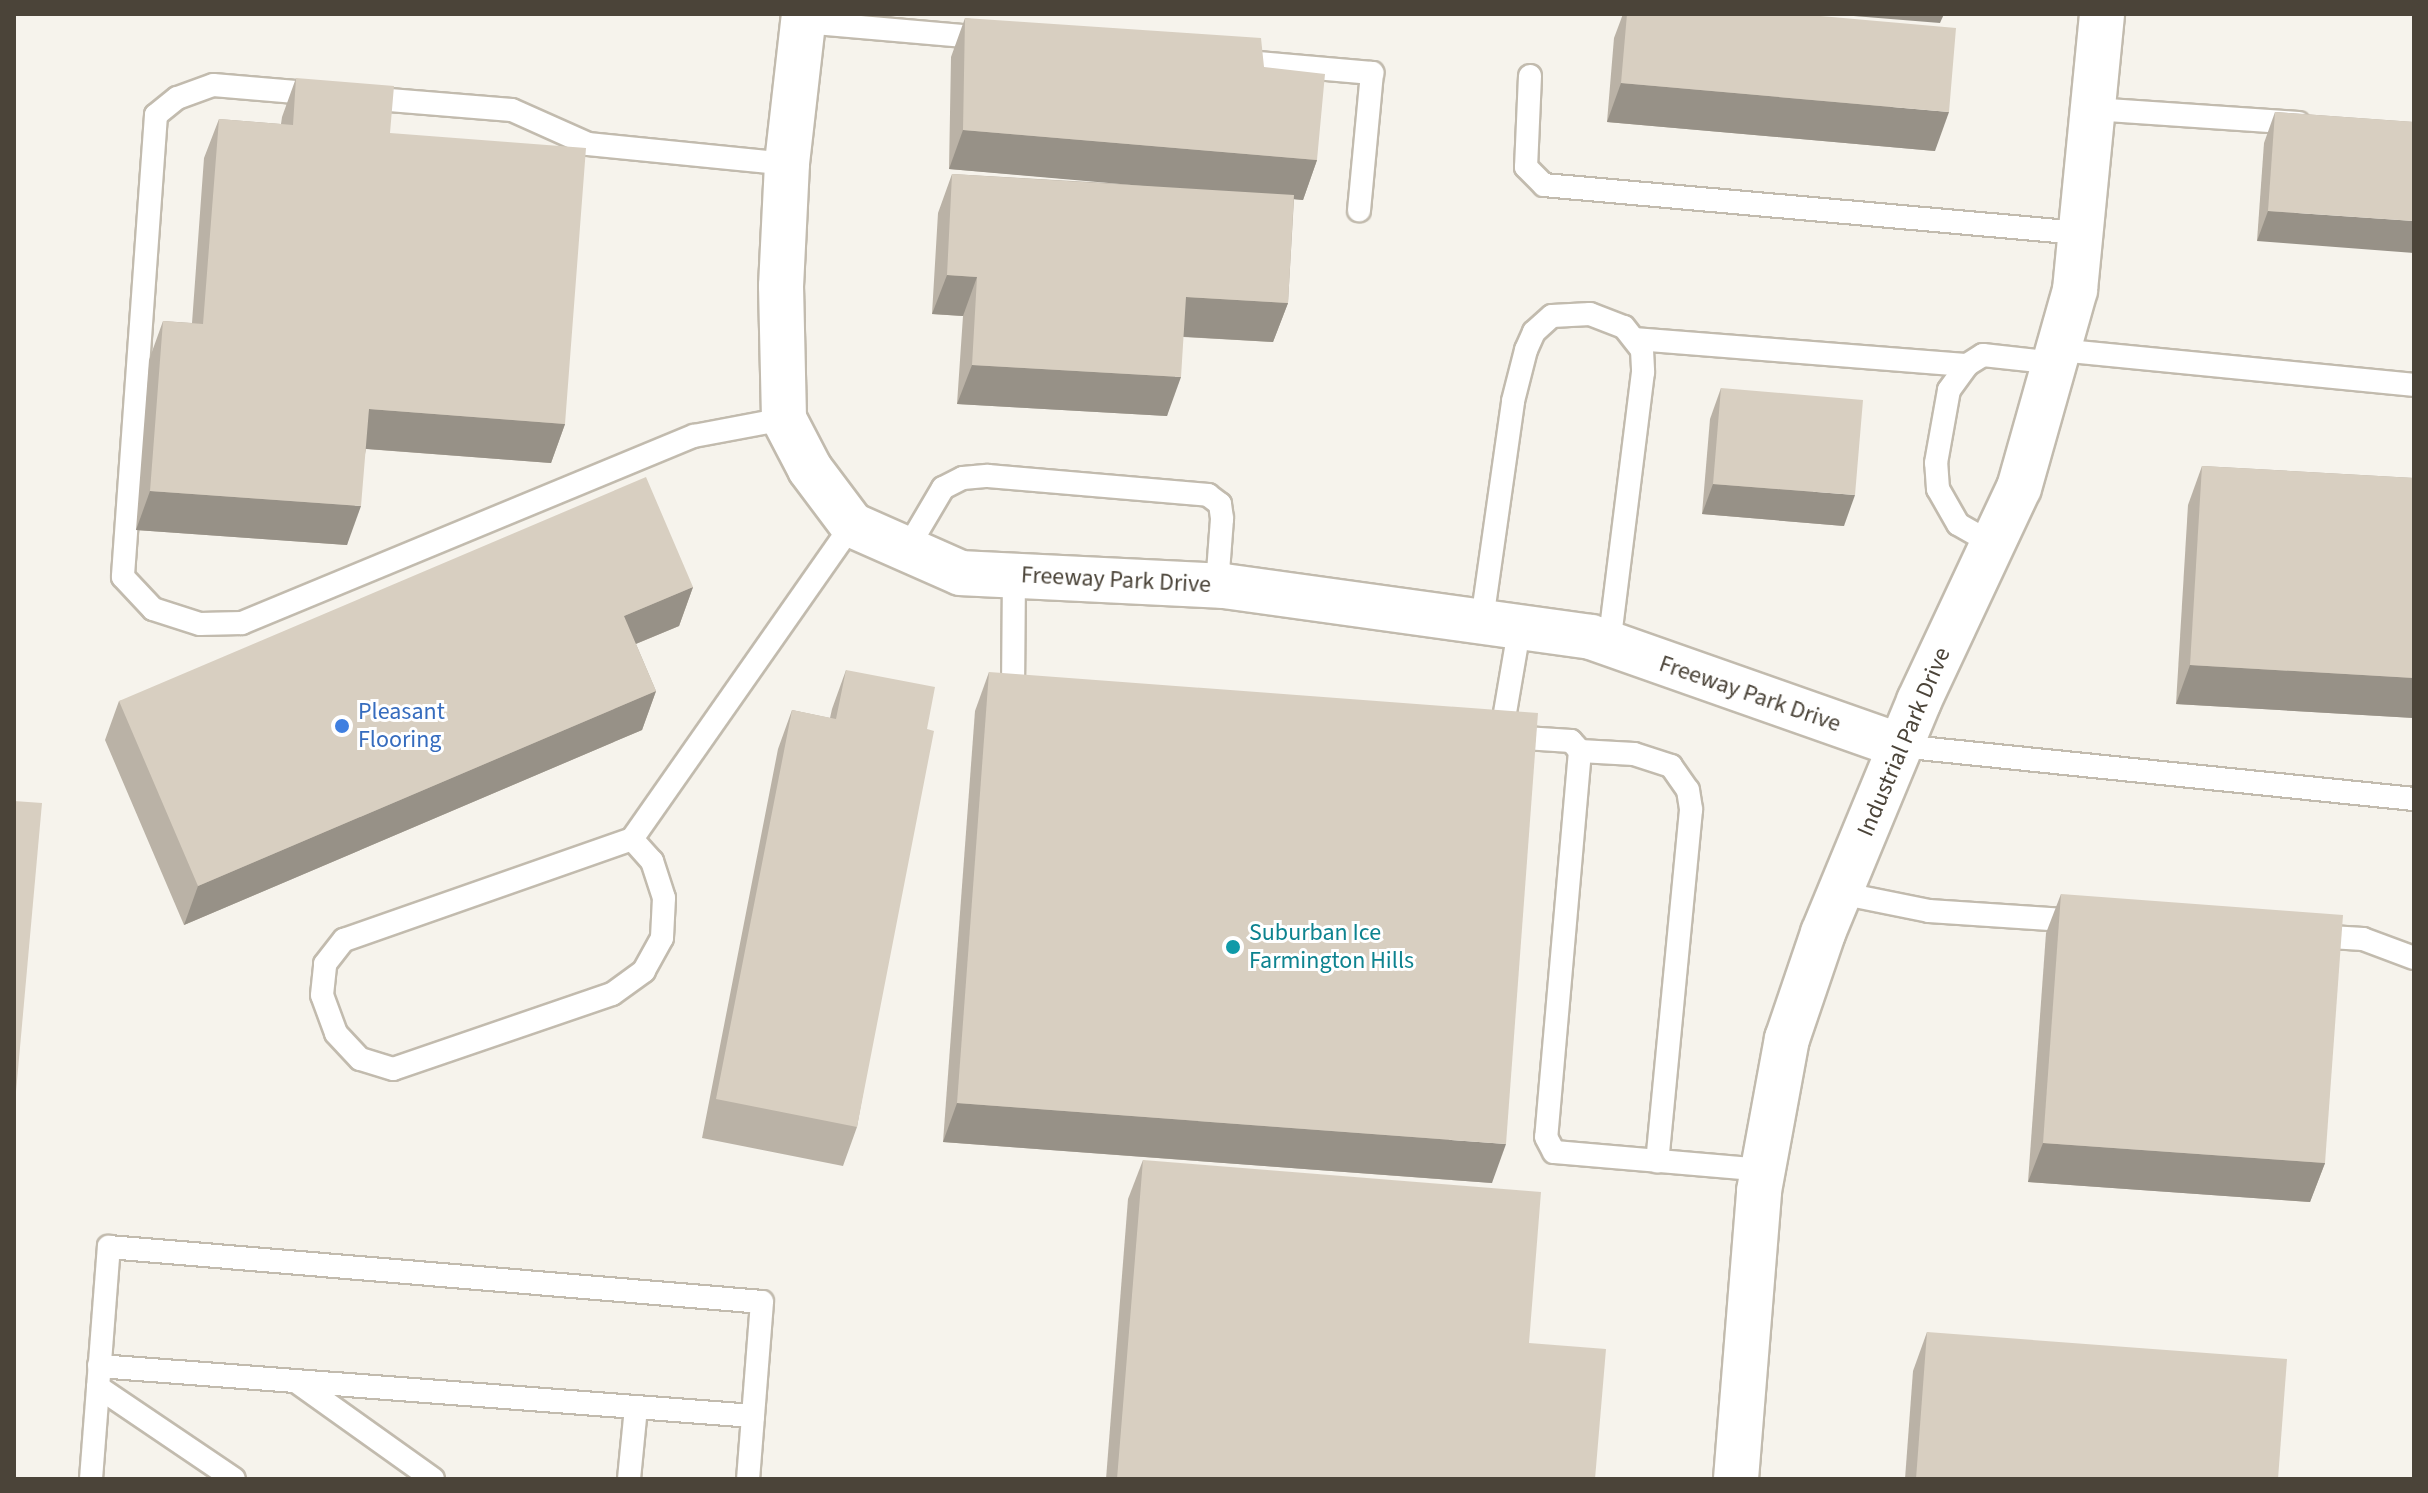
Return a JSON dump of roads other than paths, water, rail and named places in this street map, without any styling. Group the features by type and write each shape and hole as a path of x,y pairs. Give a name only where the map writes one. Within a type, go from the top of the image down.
{"street":[{"name":"Industrial Park Drive","path":"1736,1479 1763,1170 1787,1039 1840,893 1900,746 2019,488 2075,290 2102,14"},
{"name":"Freeway Park Drive","path":"803,18 787,164 781,286 784,419 810,469 852,525 961,573 1217,586 1501,622 1609,644 1900,746"}],"lane":[{"path":"803,18 1009,40"},
{"path":"1214,59 1372,73 1359,210"},
{"path":"1530,76 1526,167 1544,185 2080,233"},
{"path":"784,419 694,436 242,623 200,624 153,609 123,577 156,115 177,98 213,85 512,110 588,144 787,164"},
{"path":"2093,109 2322,125"},
{"path":"1609,644 1643,372 1635,339 1624,327 1590,314 1552,316 1534,332 1513,401 1493,736 1571,741 1580,751 1634,754 1671,766 1688,790 1691,810 1657,1161"},
{"path":"1635,339 1967,365 1997,354 2056,357 2414,385"},
{"path":"1967,365 1949,390 1943,413 1938,489 1958,524 1993,544"},
{"path":"907,549 943,488 963,478 988,476 1208,495 1220,504 1222,519 1217,586"},
{"path":"632,839 652,861 664,898 662,938 644,971 612,994 393,1069 360,1059 336,1033 322,995 325,964 344,940 632,839 852,525"},
{"path":"1014,575 1013,694 1043,702"},
{"path":"1900,746 2414,799"},
{"path":"1580,751 1546,1137 1554,1152 1763,1170"},
{"path":"1840,893 1929,911 2100,922"},
{"path":"2285,934 2363,939 2414,958"},
{"path":"91,1479 109,1247 762,1302 748,1479"},
{"path":"99,1376 295,1381 753,1416"},
{"path":"99,1376 234,1479"},
{"path":"295,1381 433,1479"},
{"path":"629,1479 636,1407"}],"place":[{"name":"Pleasant Flooring","path":"342,726"},
{"name":"Suburban Ice Farmington Hills","path":"1233,947"}]}
